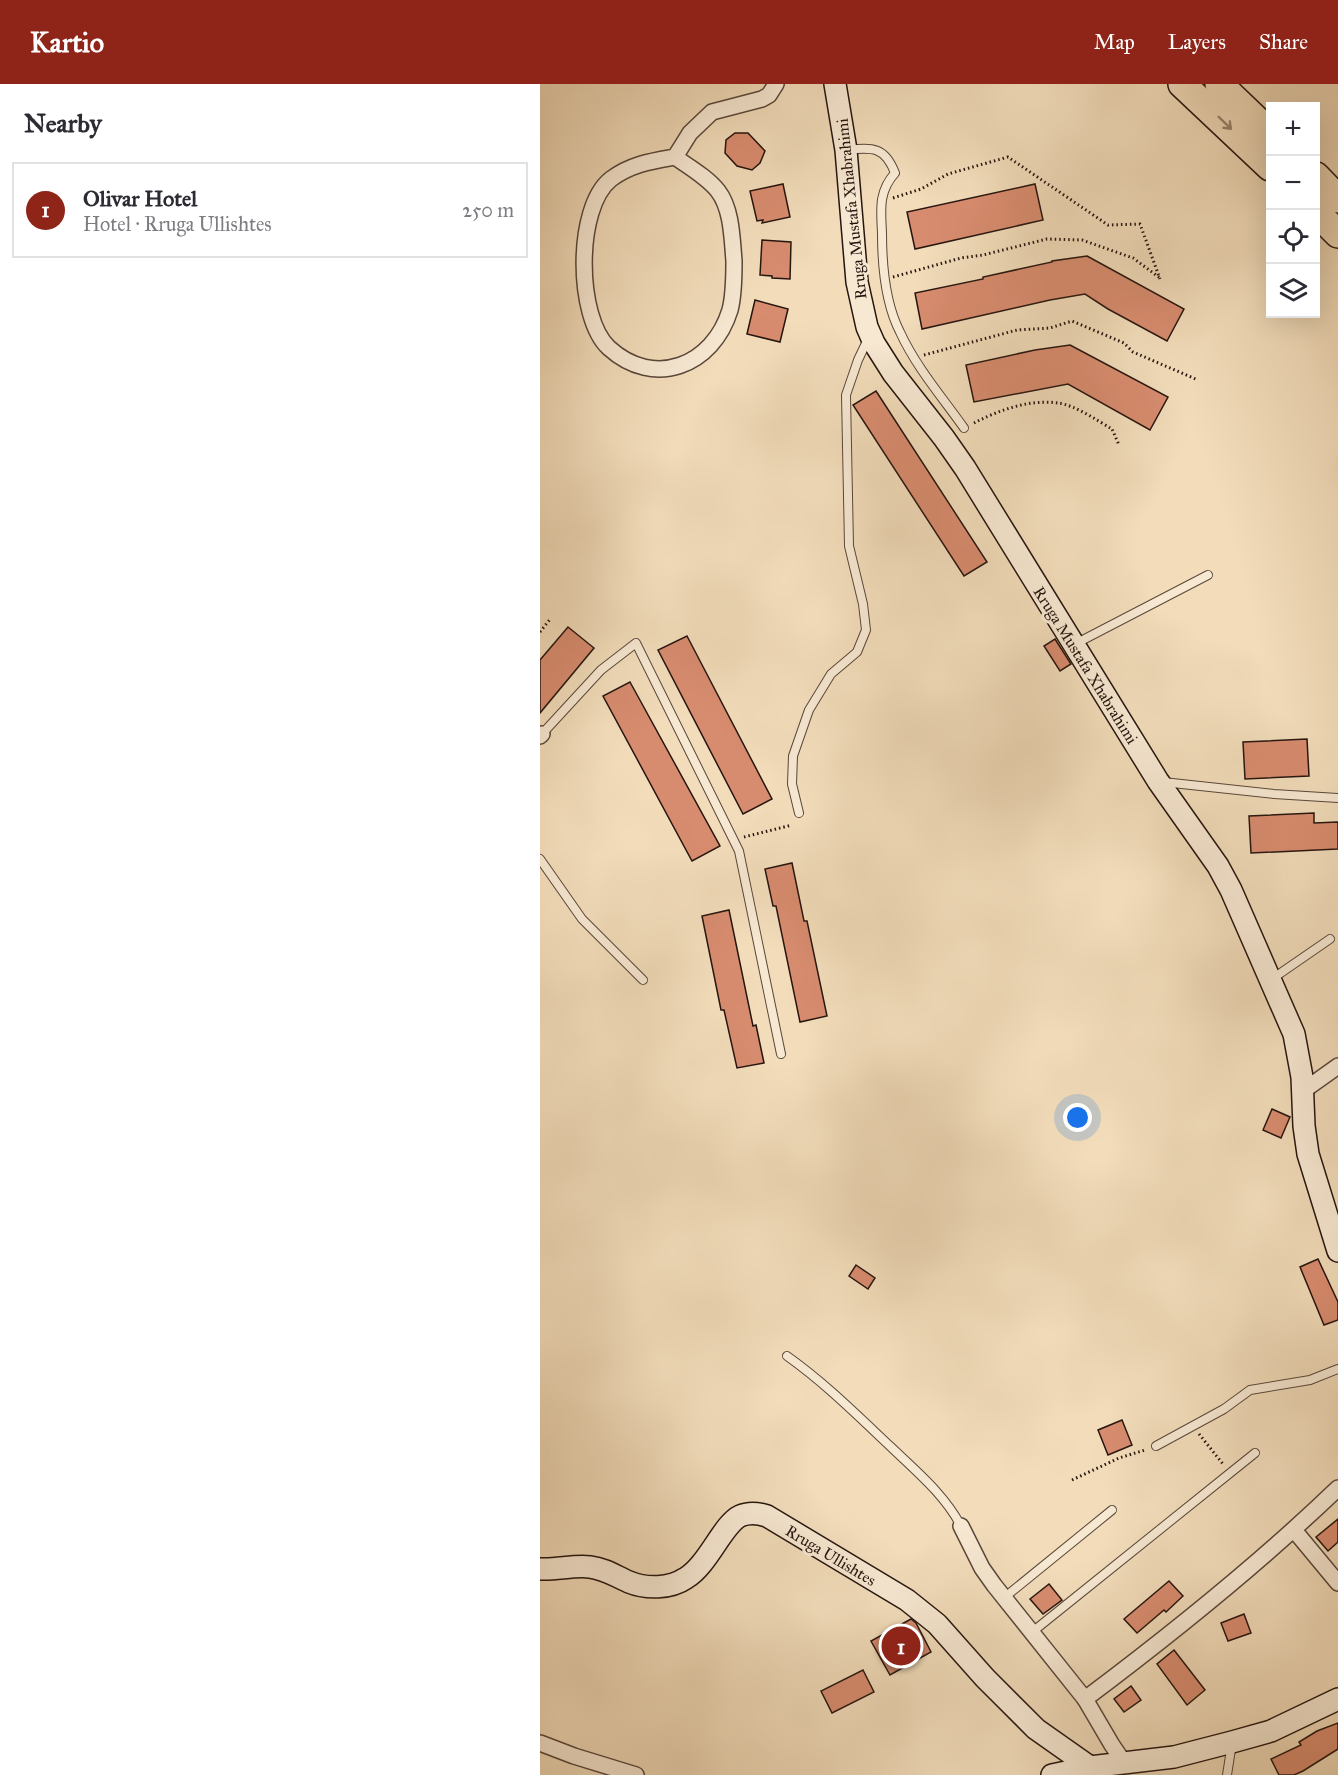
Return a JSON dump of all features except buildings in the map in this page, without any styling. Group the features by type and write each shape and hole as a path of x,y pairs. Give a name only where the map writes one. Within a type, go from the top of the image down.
{"highway":[{"path":"1182,84 1266,163"},
{"path":"1220,84 1266,128"},
{"path":"1320,180 1338,199"},
{"path":"1320,216 1338,234"}],"street":[{"path":"675,157 700,174 718,192 729,216 734,279 730,310 717,338 696,359 673,369 651,369 629,362 607,347 593,321 585,293 584,263 586,235 595,200 610,180 638,164 675,157 690,133 712,112 762,99 769,95 776,84"},
{"name":"Rruga Mustafa Xhabrahimi","path":"835,84 846,150 857,282 871,336 893,373 965,468 1158,781 1218,866 1294,1034 1302,1077 1304,1126 1308,1154 1338,1251"},
{"path":"1303,1091 1336,1071"},
{"path":"1085,1699 1236,1580 1338,1488"},
{"name":"Rruga Ullishtes","path":"540,1569 588,1567 606,1569 630,1582 654,1587 672,1584 687,1578 705,1562 739,1516 757,1513 767,1516 907,1600 937,1624 985,1678 1036,1729 1071,1772"},
{"path":"961,1526 982,1568 1085,1699 1125,1764"},
{"path":"1294,1530 1338,1583"},
{"path":"1071,1772 1174,1757 1232,1742 1270,1731 1338,1699"},
{"path":"540,1743 636,1775"}],"lane":[{"path":"846,150 866,148 877,150 887,156 895,173 884,188 880,200 887,296 899,332 964,428"},
{"path":"800,813 792,784 793,756 809,710 831,674 857,652 866,630 849,546 846,395 858,360 871,336"},
{"path":"1073,644 1208,575"},
{"path":"541,735 601,670 636,643 739,851 782,1054"},
{"path":"1158,781 1274,794 1338,798"},
{"path":"540,859 582,919 643,980"},
{"path":"1270,980 1330,939"},
{"path":"787,1356 842,1399 932,1485 961,1526"},
{"path":"1156,1446 1224,1409 1250,1390 1310,1380 1338,1369"},
{"path":"1031,1633 1255,1453"},
{"path":"1005,1597 1112,1510"},
{"path":"1227,1775 1232,1742"}],"path":[{"path":"880,200 897,198 921,189 948,174 1008,157 1108,225 1140,224 1160,279 1133,258 1082,240 1047,239 919,269 886,280"},
{"path":"914,357 1017,330 1050,328 1072,321 1124,343 1133,352 1198,380"},
{"path":"964,428 986,416 1028,403 1060,403 1112,429 1119,445"},
{"path":"540,632 551,618"},
{"path":"734,839 792,825"},
{"path":"1193,1427 1230,1472"},
{"path":"1072,1480 1119,1458 1156,1446"}],"place":[{"name":"Olivar Hotel","path":"901,1646"}]}
